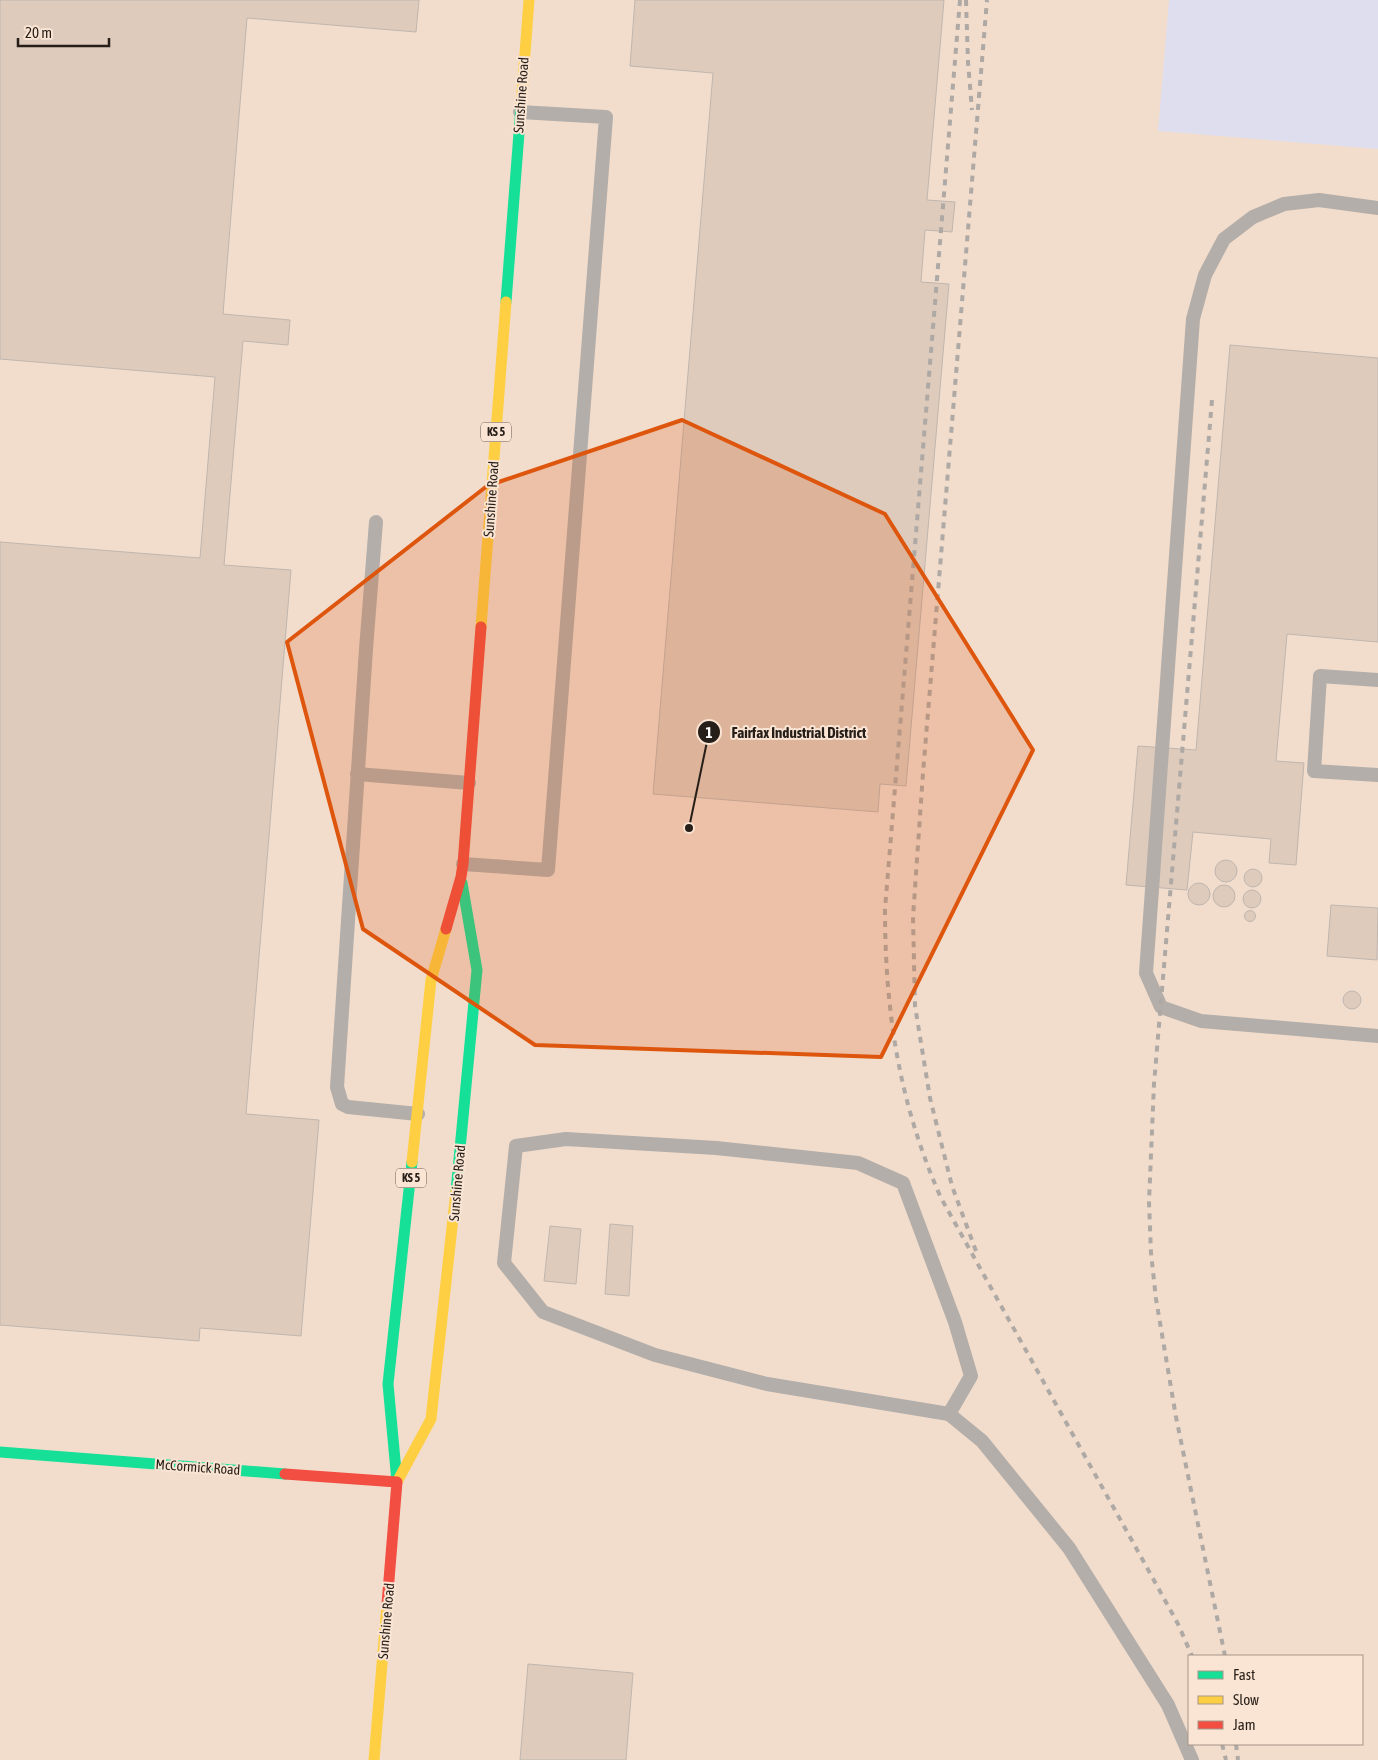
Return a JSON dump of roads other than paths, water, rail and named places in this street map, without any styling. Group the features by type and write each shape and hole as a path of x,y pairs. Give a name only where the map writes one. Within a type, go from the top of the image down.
{"main road":[{"name":"Sunshine Road","path":"374,1760 397,1482 388,1384 431,980 462,871 528,0"},
{"name":"Sunshine Road","path":"397,1482 431,1419 450,1256 477,970 462,871"},
{"name":"McCormick Road","path":"0,1452 397,1482"}],"lane":[{"path":"462,871 548,870 601,186 606,117 520,112"},
{"path":"1378,208 1319,200 1284,204 1253,217 1224,239 1205,275 1193,319 1146,973 1161,1007 1201,1021 1378,1036"},
{"path":"376,522 357,774 337,1087 342,1104 348,1108 418,1114"},
{"path":"1378,680 1320,676 1314,771 1378,775"},
{"path":"357,774 469,784"},
{"path":"949,1414 971,1376 955,1322 904,1183 858,1163 716,1148 566,1139 516,1146 504,1263 543,1312 655,1355 767,1384 949,1414 982,1441 1069,1548 1168,1705 1192,1760"}],"railway":[{"path":"960,0 885,909 888,984 892,1021 905,1092 927,1163 941,1198 1178,1624 1192,1655"},
{"path":"966,0 972,110"},
{"path":"976,1251 952,1186 930,1098 915,1006 913,917 923,773 987,0"},
{"path":"1212,400 1154,1084 1149,1202 1151,1253 1156,1299 1176,1417 1225,1655"},
{"path":"1222,1745 1226,1760"},
{"path":"1236,1745 1238,1760"}],"place":[{"name":"Fairfax Industrial District","path":"689,828"}]}
